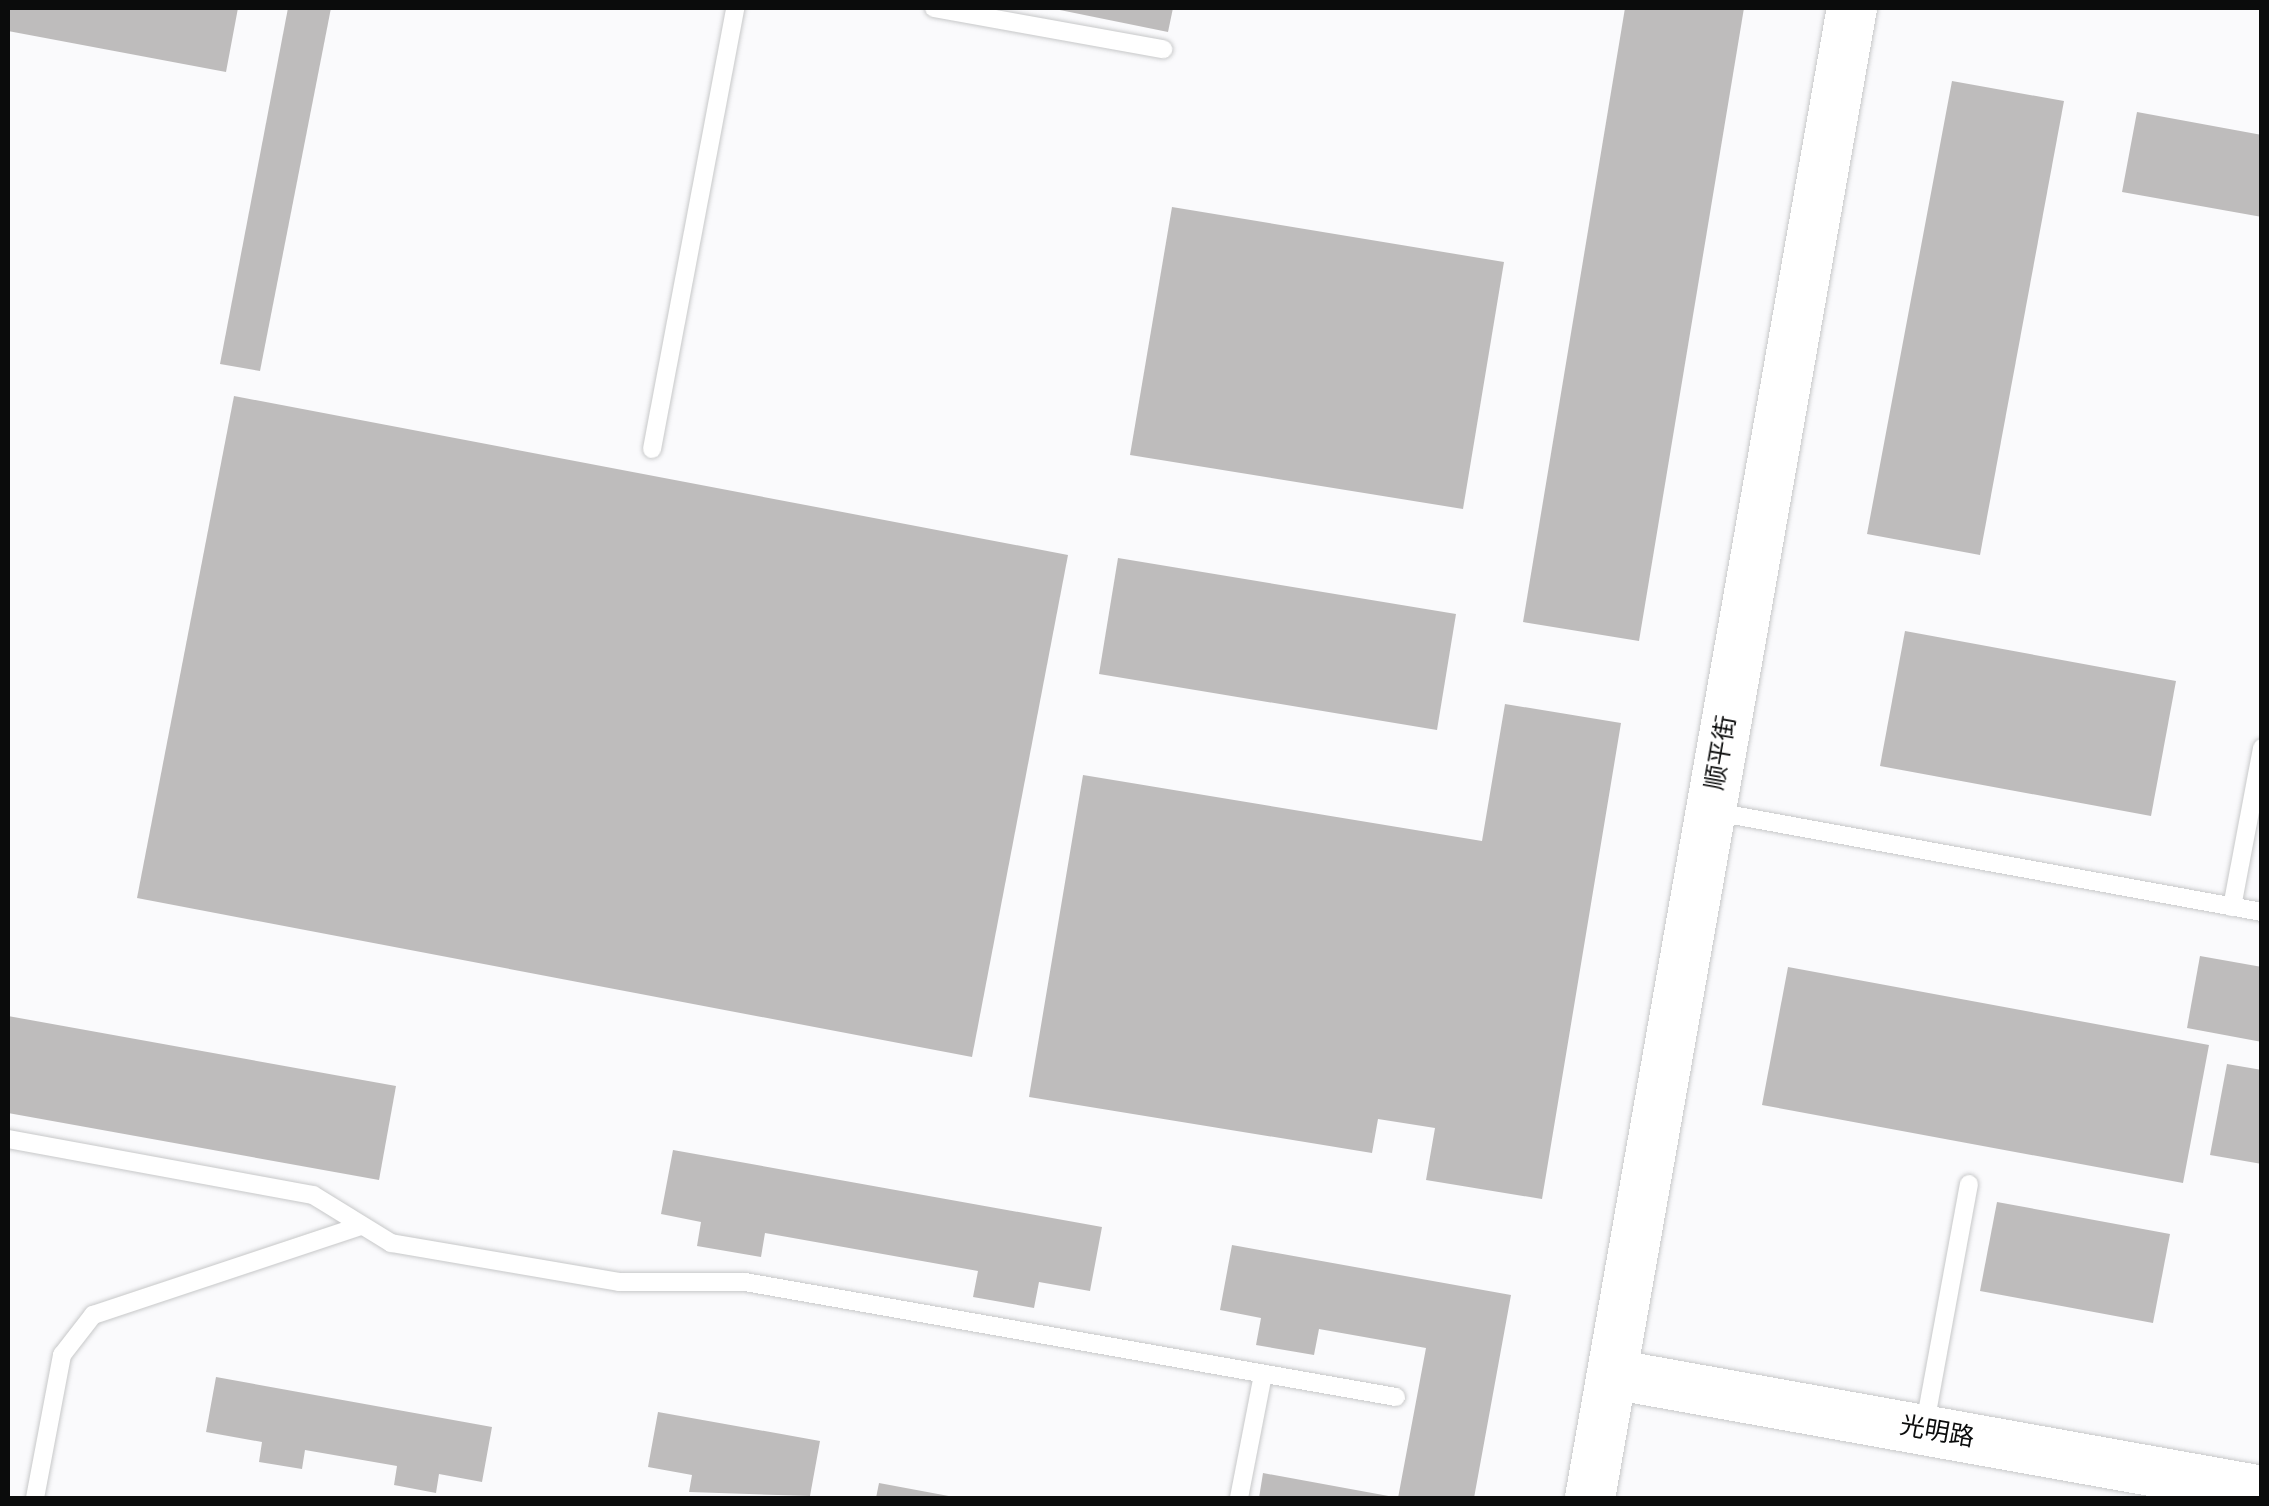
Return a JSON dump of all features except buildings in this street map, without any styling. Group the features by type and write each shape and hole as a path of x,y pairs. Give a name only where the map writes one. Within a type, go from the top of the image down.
{"street":[{"name":"顺平街","path":"1590,1498 1852,8"},
{"name":"光明路","path":"1612,1374 2262,1492"}],"lane":[{"path":"652,450 736,8"},
{"path":"934,8 1163,49"},
{"path":"2232,906 2262,748"},
{"path":"1711,811 2262,912"},
{"path":"8,1138 312,1195 391,1243 620,1282 745,1282 1396,1397"},
{"path":"1924,1430 1970,1184"},
{"path":"35,1498 62,1356 93,1316 361,1226"},
{"path":"1239,1498 1264,1374"}]}
